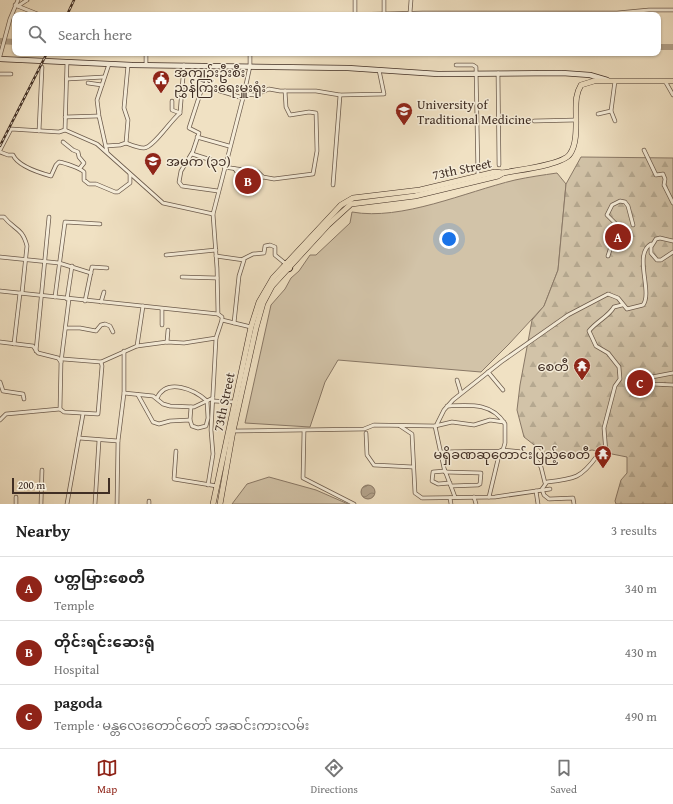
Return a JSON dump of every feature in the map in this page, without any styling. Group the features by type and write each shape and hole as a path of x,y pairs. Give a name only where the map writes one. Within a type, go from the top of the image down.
{"main road":[{"path":"503,173 564,159 572,149 576,120 576,97 581,86 594,81 673,81"},
{"name":"73th Street","path":"287,266 341,205 350,198 420,190 495,172 503,173"},
{"name":"73th Street","path":"214,504 259,302 267,286 351,204 444,190 498,176 503,173"},
{"name":"73th Street","path":"220,504 236,402 254,328"}],"street":[{"path":"15,12 18,0"},
{"path":"17,6 27,0"},
{"path":"355,0 355,12"},
{"path":"384,0 384,12"},
{"path":"410,12 411,0"},
{"path":"17,6 32,12"},
{"path":"628,12 673,10"},
{"path":"12,19 4,41 0,58 128,65 250,66 476,74 582,74 608,81"},
{"path":"146,56 146,65"},
{"path":"218,314 213,214 229,146 244,96 250,66 250,56"},
{"path":"65,130 68,62"},
{"path":"107,152 98,116 97,100 109,64"},
{"path":"126,143 128,120 124,108 128,65"},
{"path":"106,146 126,143 143,148 151,146 171,121 180,113 184,65"},
{"path":"456,65 474,66 476,74 478,177"},
{"path":"39,132 42,67"},
{"path":"218,191 182,186 179,182 181,171 192,153 197,138 198,132 189,128 202,88 207,87 244,96 255,95 269,89 285,91 316,91 340,95 384,94 379,70"},
{"path":"498,73 499,164"},
{"path":"0,74 11,74"},
{"path":"67,79 104,77"},
{"path":"614,122 611,111 615,81"},
{"path":"665,81 673,95"},
{"path":"88,83 102,85"},
{"path":"235,169 240,176 274,179 310,176 314,173 317,145 316,113 308,112 290,115 286,107 285,91"},
{"path":"334,185 340,95"},
{"path":"172,101 172,110 180,113"},
{"path":"598,114 611,111"},
{"path":"65,117 98,116"},
{"path":"534,121 576,120"},
{"path":"130,174 130,183 118,192 115,192 96,184 89,184 84,180 84,172 80,168 59,162 51,176 34,172 13,155 8,155 0,151 11,129 39,132 62,132 65,130 87,138 107,152 165,204 213,214"},
{"path":"197,138 229,146"},
{"path":"63,142 78,152 79,157 84,163 80,168"},
{"path":"644,150 656,175 663,174 665,179 664,185 673,203"},
{"path":"192,153 224,166 258,172 263,177"},
{"path":"608,256 616,231 616,224 607,215 612,205 620,201 625,202 628,206 634,225"},
{"path":"0,217 4,217 10,225 21,231 27,246 14,344"},
{"path":"36,351 49,218"},
{"path":"55,297 65,222 100,224"},
{"path":"455,497 445,471 440,452 436,425 447,406 488,372 562,318 605,295 610,294 616,296 622,305 628,309 644,304 644,258 646,249 656,239 660,238 673,241"},
{"path":"651,244 651,253 657,260 661,260 673,252"},
{"path":"216,256 243,259 252,254 264,253 266,245 270,245 275,247 274,254 287,266"},
{"path":"166,255 216,250"},
{"path":"0,257 26,259 72,266 91,273"},
{"path":"234,323 239,276 243,259"},
{"path":"60,409 62,360 72,266"},
{"path":"85,301 92,267 107,268"},
{"path":"182,277 217,278"},
{"path":"0,291 218,314 222,317 216,338 211,430 213,454 208,485"},
{"path":"101,302 104,292"},
{"path":"545,483 575,477 589,468 597,456 606,453 604,428 614,395 615,386 620,379 619,367 608,353 596,346 589,331 597,321 610,313 614,307 622,305"},
{"path":"136,346 143,306"},
{"path":"162,309 162,325"},
{"path":"222,320 254,328"},
{"path":"66,328 80,328 96,331 101,325 105,324 110,326 113,332"},
{"path":"166,342 168,330"},
{"path":"0,342 33,346 38,353 62,360 101,362 136,346 166,342 184,343 216,338"},
{"path":"117,504 118,441 124,393 124,351"},
{"path":"0,420 6,414 60,409 64,412 98,414 102,366 101,362"},
{"path":"488,372 503,390"},
{"path":"673,373 652,377 649,381 652,384 673,385"},
{"path":"457,380 461,393"},
{"path":"0,382 3,391 23,394 24,399"},
{"path":"157,398 158,394 169,388 181,387 190,390 207,401"},
{"path":"124,393 148,395 157,398 166,406 190,407 213,400 236,402"},
{"path":"138,395 153,422 159,424 170,420 190,420"},
{"path":"190,407 190,420 194,427 201,428 206,426 208,418 207,401"},
{"path":"447,406 473,405 485,407 492,410 504,422 505,443 501,451 490,497"},
{"path":"67,504 83,414"},
{"path":"231,430 304,431 364,429 374,425 436,425 452,422 474,425 490,420 504,422"},
{"path":"400,426 412,434 414,488 417,496 422,498 490,497 550,489"},
{"path":"304,431 303,478 354,504"},
{"path":"366,433 367,455 374,465 413,467"},
{"path":"79,438 118,441"},
{"path":"95,504 99,440"},
{"path":"176,451 174,479 218,486"},
{"path":"440,452 523,452"},
{"path":"213,454 224,456"},
{"path":"533,456 541,467 545,483 541,491"},
{"path":"41,504 42,470"},
{"path":"445,471 481,474 480,484 438,484 432,481 434,472 445,471"},
{"path":"536,491 538,504"},
{"path":"541,491 550,499 573,498 574,504"},
{"path":"16,497 16,504"},
{"path":"474,497 476,504"},
{"path":"450,498 451,504"}],"green space":[{"path":"581,157 673,158 673,504 616,504 615,501 621,480 627,473 627,457 592,450 552,459 524,437 517,410 532,320 544,306 558,270 566,184"},
{"path":"557,173 566,184 558,270 544,306 481,372 338,360 325,382 310,427 245,423 271,305 310,255 316,255 350,223 352,212 371,214 412,209 515,180"},
{"path":"269,477 316,490 348,504 232,504 247,484"}],"water":[{"path":"365,485 371,485 375,489 375,495 371,499 365,499 361,495 361,489"}],"waterway":[{"path":"0,41 12,42"},
{"path":"661,47 673,47"}],"railway":[{"path":"68,12 74,0"},
{"path":"0,146 45,56"}],"place":[{"name":"အကျဉ်းဦးစီး ညွှန်ကြးရေးမှူးရုံး","path":"161,94"},
{"name":"University of Traditional Medicine","path":"404,126"},
{"name":"အမက (၃၁)","path":"153,176"},
{"name":"တိုင်းရင်းဆေးရုံ","path":"248,181"},
{"name":"ပတ္တမြားစေတီ","path":"618,237"},
{"name":"စေတီ","path":"582,381"},
{"name":"pagoda","path":"640,383"},
{"name":"မရှိခဏဆုတောင်းပြည့်စေတီ","path":"603,469"}]}
